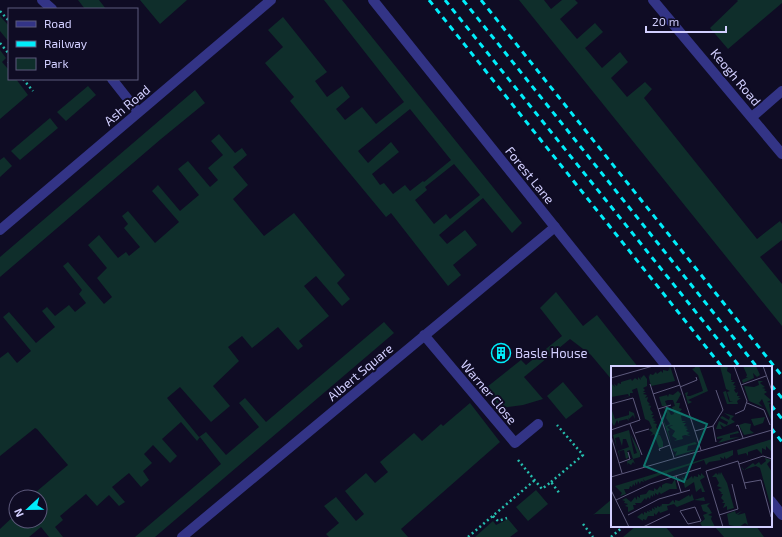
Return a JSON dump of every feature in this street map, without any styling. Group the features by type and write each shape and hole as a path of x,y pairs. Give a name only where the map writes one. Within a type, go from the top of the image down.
{"street":[{"path":"42,0 51,8"},
{"name":"Ash Road","path":"0,230 271,0"},
{"name":"Forest Lane","path":"373,0 666,366"},
{"name":"Keogh Road","path":"654,0 782,154"},
{"path":"113,80 138,112"},
{"path":"752,117 782,91"},
{"name":"Albert Square","path":"182,537 555,227"},
{"name":"Warner Close","path":"424,335 515,443 538,424"},
{"path":"772,501 782,515"}],"path":[{"path":"0,12 8,20"},
{"path":"0,43 8,53"},
{"path":"24,80 33,91"},
{"path":"515,443 511,452 542,489 551,482 560,494"},
{"path":"468,537 535,480"},
{"path":"493,516 498,522 507,518"},
{"path":"583,524 593,537"},
{"path":"611,537 623,527"}],"green space":[{"path":"78,0 99,0 105,8 84,8"},
{"path":"140,0 187,0 160,24"},
{"path":"324,0 342,0 522,223 512,233 483,198 439,235 447,244 465,230 477,245 453,265 461,275 448,286 391,213 386,217 290,101 294,97 265,63 283,47 268,30 283,17 327,72 315,81 327,97 342,86 350,97 336,109 345,120 362,107 376,124 404,102","holes":["410,109 451,160 424,182 423,181 410,191 405,185 393,194 384,183 380,185 372,174 399,152 391,142 368,163 358,151","454,164 480,195 450,219 446,214 434,224 415,200 427,190 425,187"]},
{"path":"519,0 544,0 551,9 562,0 575,0 578,3 560,19 577,39 595,23 603,32 585,48 602,68 620,52 628,62 611,78 627,97 645,82 652,89 644,98 757,239 780,221 782,224 782,240 760,257 782,284 782,326"},
{"path":"737,0 782,0 782,3 728,49 710,28 738,1"},
{"path":"0,16 8,25 8,41 0,31"},
{"path":"0,50 6,58 2,62 8,69 8,80 17,80 28,95 0,119"},
{"path":"88,86 96,95 66,121 57,112"},
{"path":"195,90 205,103 0,277 0,257"},
{"path":"50,118 58,128 20,160 11,151"},
{"path":"219,134 235,153 242,148 247,155 233,167 248,185 233,199 264,236 294,213 345,275 337,283 350,299 342,306 316,276 304,286 329,316 299,341 303,346 298,350 278,327 252,348 242,336 228,347 239,361 213,386 230,406 211,422 180,387 167,398 199,437 206,432 226,455 259,427 239,403 245,398 266,422 384,322 394,333 155,537 135,537 221,464 200,437 197,441 181,422 162,439 177,456 170,463 153,445 144,454 152,463 143,471 149,480 141,487 129,473 112,487 125,502 119,506 109,495 97,506 86,494 60,516 63,520 55,527 63,537 49,537 43,529 48,529 48,489 40,489 68,465 35,428 0,456 0,358 8,352 17,363 31,351 3,317 9,312 36,343 55,327 42,311 47,307 55,316 69,305 75,312 86,303 79,294 82,290 63,266 68,262 104,304 112,297 97,278 107,268 88,245 99,235 118,258 126,252 129,256 140,247 124,228 128,224 122,216 128,211 155,243 179,222 152,191 158,185 180,211 199,195 178,169 188,161 210,187 218,180 208,168 223,155 211,141"},
{"path":"4,157 12,166 0,177 0,160"},
{"path":"556,292 583,326 597,315 637,366 611,366 611,379 591,355 570,339 524,377 543,399 523,405 501,408 473,373 474,371 487,387 521,360 526,365 562,336 540,308"},
{"path":"563,382 583,406 566,419 547,396"},
{"path":"470,403 500,442 401,529 408,537 329,537 326,534 339,523 324,506 336,497 356,521 364,514 345,491 366,473 375,483 388,472 380,462 414,433 422,441 441,424 443,426"},
{"path":"536,490 548,504 528,521 516,507"},
{"path":"611,500 611,514 593,515"},
{"path":"508,519 518,531 510,537 475,537 493,521 496,525"},
{"path":"8,522 8,529 39,529 29,537 0,537 0,529"},
{"path":"635,527 666,527 674,537 623,537"},
{"path":"715,527 757,527 764,537 724,537"}],"railway":[{"path":"429,0 721,366"},
{"path":"445,0 739,366"},
{"path":"463,0 756,366"},
{"path":"481,0 782,376"},
{"path":"772,386 782,398"},
{"path":"772,406 782,419"},
{"path":"772,429 782,442"}],"place":[{"name":"Basle House","path":"501,353"}]}
